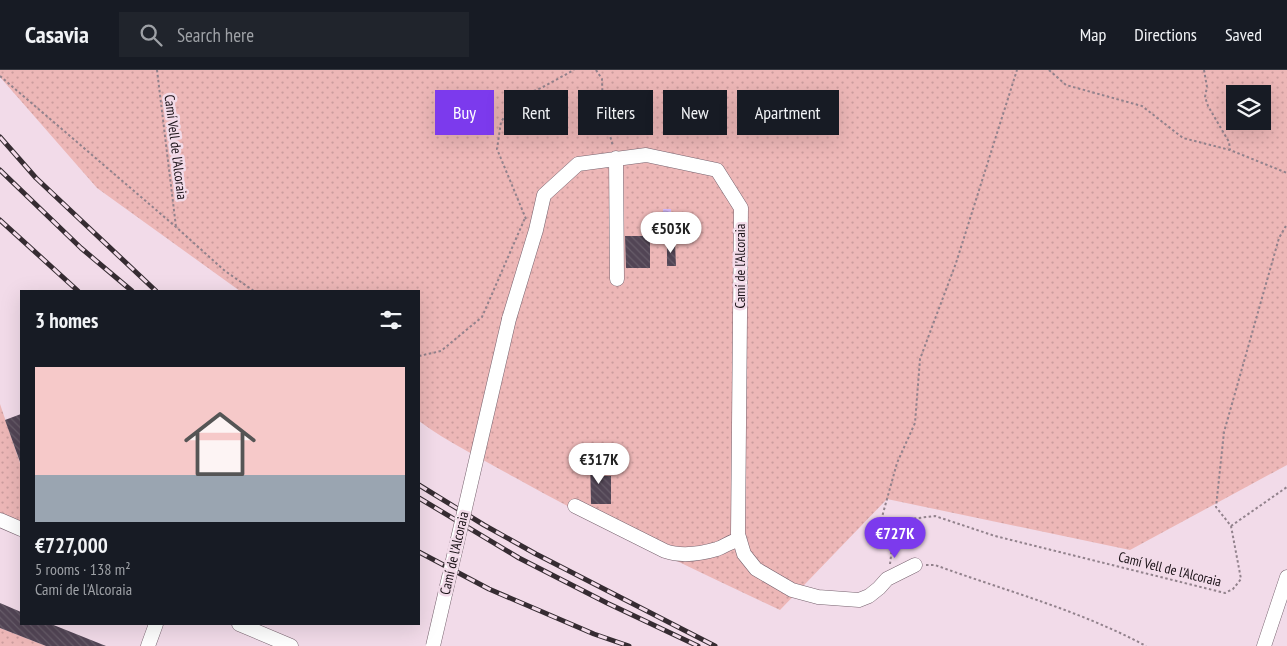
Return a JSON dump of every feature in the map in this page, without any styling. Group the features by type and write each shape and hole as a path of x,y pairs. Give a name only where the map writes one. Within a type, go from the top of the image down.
{"street":[{"name":"Camí de l'Alcoraia","path":"433,646 509,319 536,230 544,195 578,164 646,155 717,170 741,208 738,534 744,554 756,569 792,590 818,597 859,600 880,588 887,579 915,566"},
{"path":"616,158 617,279"},
{"path":"575,506 665,551 677,554 692,554 739,540"},
{"path":"0,520 20,529"},
{"path":"1264,646 1287,577"},
{"path":"148,646 156,625"},
{"path":"241,625 291,646"}],"path":[{"name":"Camí Vell de l'Alcoraia","path":"157,70 176,227"},
{"path":"536,230 525,218 498,148 501,122 517,98 541,88 574,70"},
{"path":"596,70 602,78 603,112 616,158"},
{"path":"892,549 877,535 897,462 915,423 920,358 956,263 1017,70"},
{"path":"1049,70 1066,85 1142,106 1184,138 1230,150 1287,173"},
{"path":"1204,70 1207,87 1205,97 1228,142 1230,150"},
{"path":"0,76 225,271 253,290"},
{"path":"420,356 441,351 482,316 525,218"},
{"name":"Camí Vell de l'Alcoraia","path":"887,579 893,540 910,519 935,516 995,536 1225,593 1234,589 1241,579 1231,526 1216,507 1224,432 1279,238 1287,224"},
{"path":"1231,526 1287,487"},
{"path":"915,566 935,565 1065,609 1146,646"}],"shaded area":[{"path":"0,70 1287,70 1287,465 1130,550 887,499 780,610 546,495 420,422 420,290 239,290 97,188 0,77"},
{"path":"0,404 20,463 20,523 0,514"},
{"path":"0,628 46,646 0,646"}],"water":[{"path":"663,209 671,209 671,226 667,228 663,226"}],"building":[{"path":"625,236 650,236 650,268 626,268"},
{"path":"667,242 675,242 676,266 667,266"},
{"path":"20,414 20,462 5,420"},
{"path":"590,458 599,458 600,476 611,476 611,504 591,504"},
{"path":"0,603 20,612 20,625 54,625 106,646 46,646 0,628"}],"railway":[{"path":"0,137 36,178 155,290"},
{"path":"0,170 81,248 131,290"},
{"path":"0,220 77,290"},
{"path":"420,486 536,554 715,646"},
{"path":"420,499 519,558 607,603 698,646"},
{"path":"420,553 489,589 594,634 629,646"}]}
